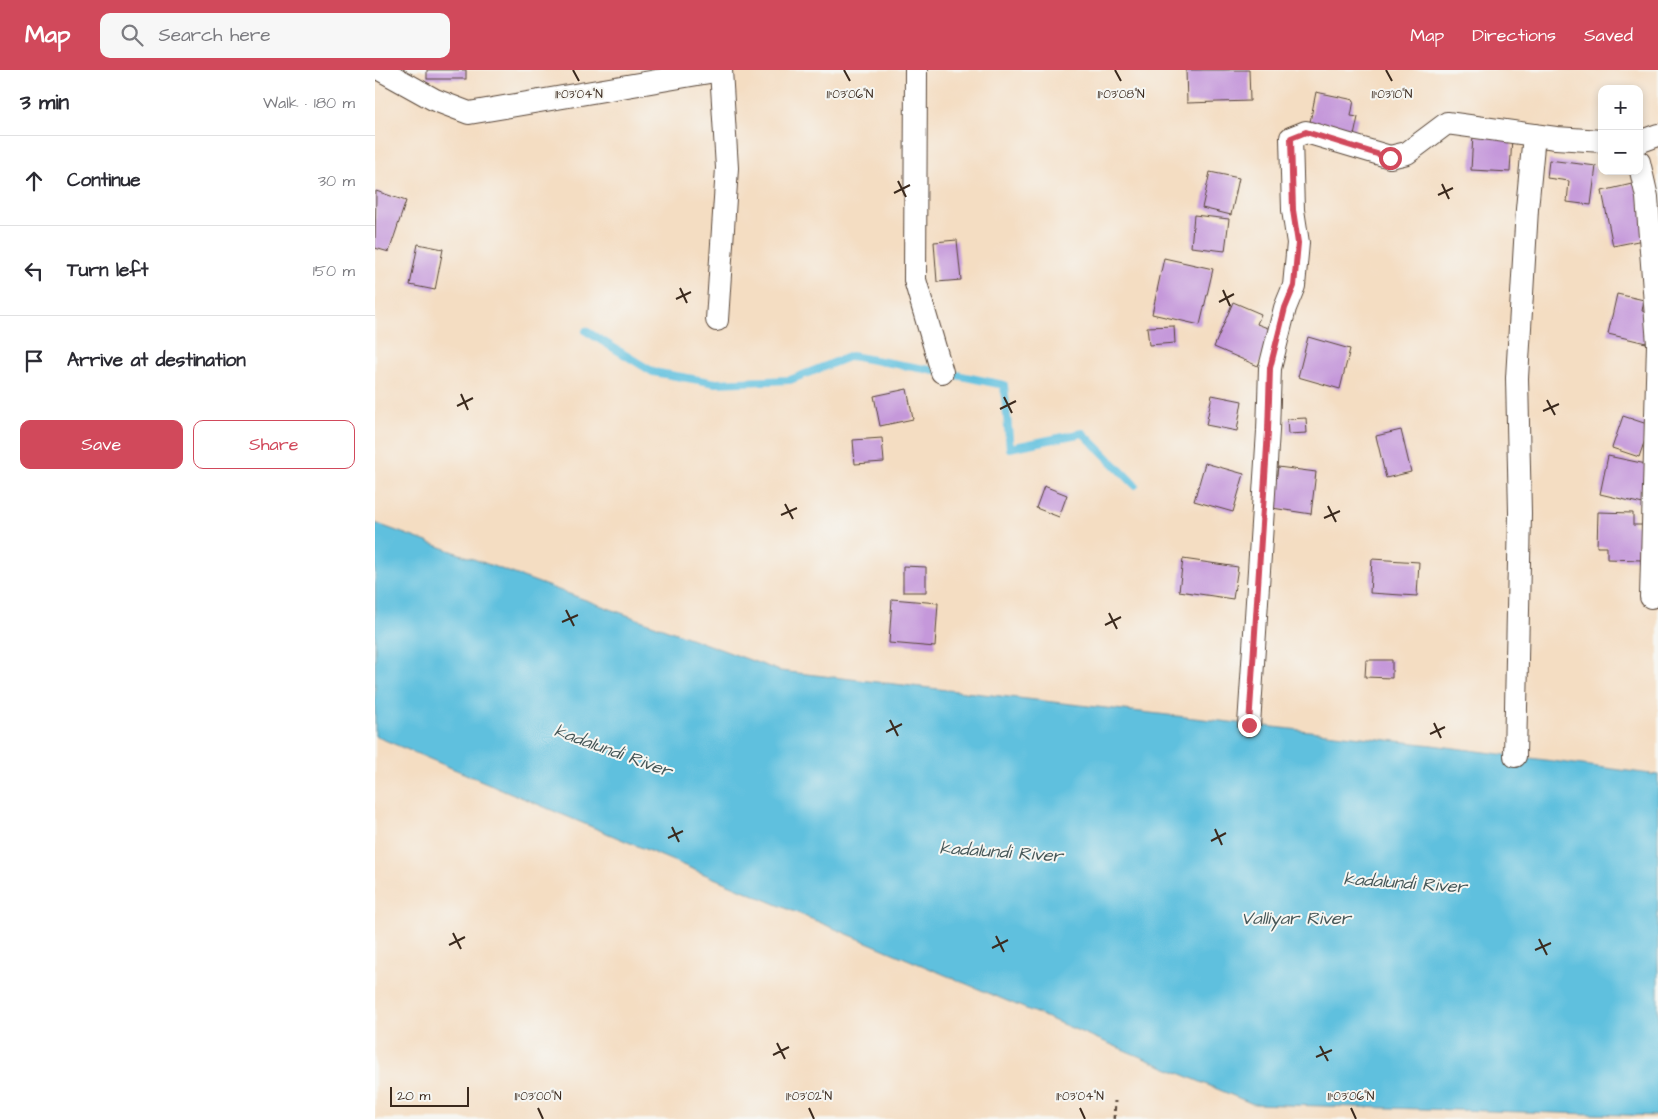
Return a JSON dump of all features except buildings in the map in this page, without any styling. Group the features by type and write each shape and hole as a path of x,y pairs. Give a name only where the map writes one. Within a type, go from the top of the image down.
{"street":[{"path":"381,70 435,100 469,113 721,70 727,168 717,320"},
{"path":"916,70 915,280 942,372"},
{"path":"1249,725 1268,431 1270,368 1285,308 1294,286 1298,243 1293,210 1291,138 1306,132 1390,158 1407,153 1447,123 1534,136 1598,141"},
{"path":"1515,756 1520,514 1517,378 1527,209 1534,136"},
{"path":"1643,141 1658,136"},
{"path":"1642,175 1647,197 1658,344 1651,597"}],"path":[{"path":"1114,1119 1115,1101"}],"water":[{"name":"Valliyar River","path":"375,523 780,671 1432,745 1658,775 1658,1116 1253,1104 375,736"}],"waterway":[{"path":"586,331 653,372 716,383 790,380 851,356 1004,385 1010,448 1083,433 1135,485"}],"route":[{"path":"1249,725 1268,431 1270,368 1285,308 1294,286 1298,243 1293,210 1291,138 1306,132 1390,158"}],"water label":[{"name":"kadalundi River","path":"613,751"},
{"name":"kadalundi River","path":"1001,852"},
{"name":"kadalundi River","path":"1405,883"}]}
